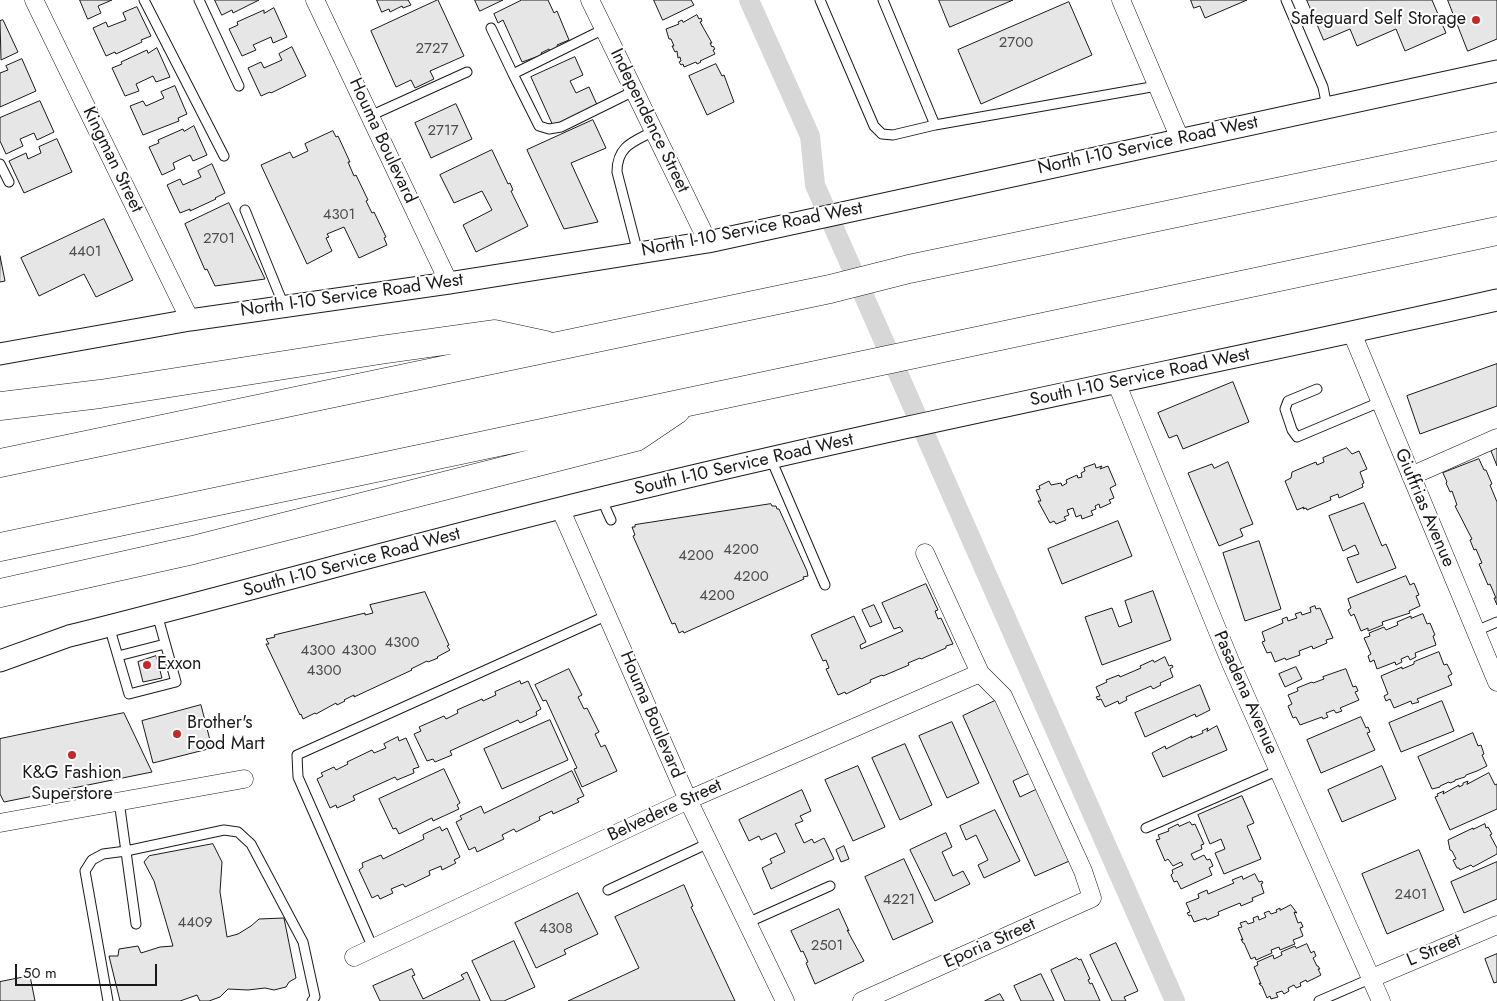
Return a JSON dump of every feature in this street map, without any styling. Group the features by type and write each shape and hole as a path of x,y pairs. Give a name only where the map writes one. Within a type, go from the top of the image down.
{"highway":[{"path":"0,463 830,289 909,269 1497,146"},
{"path":"0,547 946,349 1497,231"},
{"path":"0,406 100,394 494,334 555,347"},
{"path":"0,420 100,394"},
{"path":"0,593 193,550 636,437 689,402"}],"street":[{"name":"Kingman Street","path":"34,0 190,320"},
{"name":"Houma Boulevard","path":"315,0 449,283"},
{"name":"Independence Street","path":"590,0 708,242"},
{"path":"1121,0 1180,139"},
{"name":"North I-10 Service Road West","path":"0,354 190,320 449,283 708,242 1497,71"},
{"name":"South I-10 Service Road West","path":"0,662 70,636 601,498 970,414 1352,333 1497,300"},
{"name":"Giuffrias Avenue","path":"1352,333 1497,682"},
{"name":"Pasadena Avenue","path":"1116,382 1230,661 1381,1001"},
{"path":"1410,476 1497,438"},
{"name":"Houma Boulevard","path":"560,508 688,800 785,1001"},
{"path":"926,553 980,673"},
{"name":"Belvedere Street","path":"354,956 688,800 980,673"},
{"name":"Eporia Street","path":"862,1001 1092,898 1083,871 1003,696 980,673"},
{"path":"0,823 244,779"},
{"name":"L Street","path":"1372,978 1497,925"}],"lane":[{"path":"144,0 224,156"},
{"path":"199,0 239,86"},
{"path":"820,0 874,126 882,134 893,135 1156,86"},
{"path":"883,0 935,126"},
{"path":"1286,0 1323,87 1327,108"},
{"path":"491,28 540,126 549,130 560,127 634,91"},
{"path":"513,74 604,29"},
{"path":"370,116 467,72"},
{"path":"638,253 617,172 617,161 622,151 634,141 654,131"},
{"path":"0,164 9,182"},
{"path":"245,210 284,306"},
{"path":"1317,389 1288,400 1285,409 1292,430 1297,437 1380,402"},
{"path":"771,459 825,585"},
{"path":"601,498 611,520"},
{"path":"109,626 129,694 176,682 157,614"},
{"path":"373,948 298,778 297,755 608,615"},
{"path":"1476,631 1497,622"},
{"path":"118,656 165,644"},
{"path":"1146,828 1279,770"},
{"path":"119,801 136,924"},
{"path":"108,1001 86,871 92,860 103,854 126,851 224,830 238,832 251,844 303,942 315,997 312,1001"},
{"path":"608,890 709,843"},
{"path":"747,923 830,886"},
{"path":"1319,1001 1372,978"}],"building":[{"path":"80,0 112,0 98,6 101,13 88,19"},
{"path":"215,0 259,0 233,13 232,10 222,15"},
{"path":"377,0 408,0 411,5 403,8 402,6 390,12 389,9 382,12"},
{"path":"438,0 464,56 430,71 434,79 415,88 411,80 396,87 371,31"},
{"path":"475,0 503,0 480,11"},
{"path":"522,0 548,0 554,13 557,11 569,40 557,45 558,48 550,51 549,49 541,53 542,55 522,62 503,20 498,23 494,14"},
{"path":"654,0 691,0 694,5 663,20"},
{"path":"939,0 1013,0 950,27"},
{"path":"1191,0 1247,0 1205,18 1200,6 1194,8"},
{"path":"1307,0 1432,0 1446,33 1405,51 1396,29 1357,46 1350,29 1324,40"},
{"name":"Safeguard Self Storage","path":"1448,0 1497,0 1497,39 1468,51"},
{"path":"1069,2 1092,55 981,104 958,50"},
{"path":"137,7 151,36 116,54 115,52 106,56 93,28 106,22 108,27 126,20 123,13"},
{"path":"274,8 287,37 273,43 271,37 253,45 256,50 242,56 229,29 238,25 237,22 264,10 264,13"},
{"path":"697,15 699,19 701,18 702,21 700,22 712,43 710,43 712,47 715,49 713,50 715,54 697,64 696,62 684,67 679,62 681,61 680,57 678,58 677,51 675,52 672,46 674,46 671,39 669,39 666,29 679,24 678,22 682,20 683,22"},
{"path":"3,20 18,52 1,60 0,21"},
{"path":"292,47 306,76 261,96 248,68 261,62 264,68 282,60 279,54"},
{"path":"157,48 170,77 156,82 153,76 136,84 139,91 125,96 112,68 147,50 148,53"},
{"path":"575,57 583,75 570,81 576,93 589,87 598,107 554,128 531,77"},
{"path":"22,59 36,91 0,107 0,73 8,70 6,66"},
{"path":"716,64 722,76 724,75 734,102 707,115 689,76"},
{"path":"175,86 187,114 178,118 179,121 143,135 130,106 143,101 146,106 164,98 161,92"},
{"path":"40,101 54,132 37,140 34,133 20,139 23,146 6,154 0,141 0,118"},
{"path":"456,104 472,139 431,158 415,123"},
{"path":"593,120 606,148 571,163 598,222 564,229 527,150"},
{"path":"194,126 207,155 193,161 190,155 173,163 175,169 162,175 149,147 159,143 158,140"},
{"path":"333,131 336,137 338,136 354,176 356,175 368,200 366,201 372,213 374,212 386,237 384,238 387,245 359,258 344,227 327,234 329,237 326,238 332,251 307,264 261,165 290,152 293,158 308,151 305,144"},
{"path":"57,139 72,172 24,193 9,161 26,153 28,159 41,153 39,147"},
{"path":"492,150 508,184 510,183 513,190 511,191 528,226 476,252 463,225 492,210 482,191 454,203 440,175"},
{"path":"212,164 225,193 190,211 190,209 180,213 167,185 180,179 183,185 201,177 198,171"},
{"path":"229,203 265,279 215,286 207,269 205,270 185,224"},
{"path":"104,219 133,280 96,297 84,274 39,296 21,258"},
{"path":"0,256 5,281 0,282"},
{"path":"1497,364 1497,406 1420,434 1407,396"},
{"path":"1233,382 1249,422 1183,449 1177,435 1169,438 1158,413"},
{"path":"1347,448 1352,454 1359,451 1367,469 1360,472 1364,483 1362,484 1363,487 1339,498 1338,494 1330,497 1331,500 1307,510 1306,508 1303,509 1304,507 1297,510 1285,481 1291,478 1292,472 1316,462 1317,465 1324,462 1323,458"},
{"path":"1497,448 1497,466 1491,451"},
{"path":"1479,459 1492,484 1490,485 1497,502 1497,605 1490,584 1488,585 1479,564 1482,563 1476,549 1474,550 1470,540 1472,539 1455,506 1457,505 1452,491 1450,492 1443,473"},
{"path":"1228,462 1253,524 1240,529 1243,536 1219,546 1188,473 1212,464 1214,468"},
{"path":"1095,464 1096,468 1102,466 1100,469 1108,466 1116,485 1110,488 1114,498 1109,500 1111,503 1100,508 1099,504 1095,506 1096,509 1091,511 1093,515 1082,519 1081,515 1076,517 1073,508 1067,510 1069,515 1064,517 1066,520 1056,524 1054,521 1050,523 1038,501 1041,501 1036,490 1040,489 1039,486 1049,481 1051,485 1061,483 1062,486 1067,483 1066,480 1077,475 1078,478 1082,477 1081,473 1085,471 1084,468"},
{"path":"1364,503 1382,546 1386,544 1396,568 1357,583 1347,558 1359,554 1355,545 1343,551 1329,516"},
{"path":"771,504 779,509 808,576 684,633 683,631 679,633 675,623 672,624 633,536 635,535 632,527"},
{"path":"1118,521 1132,556 1062,584 1048,549"},
{"path":"1259,541 1281,609 1245,621 1223,553"},
{"path":"1406,576 1410,585 1414,583 1419,595 1416,596 1420,606 1409,611 1410,613 1382,622 1383,625 1368,631 1368,628 1361,631 1354,614 1351,616 1348,610 1351,608 1348,599"},
{"path":"926,584 938,610 935,611 938,619 941,618 953,644 908,663 909,665 870,680 871,682 846,694 845,692 838,695 826,669 829,668 826,660 823,661 811,635 854,616 866,642 860,645 861,649 903,631 900,627 894,629 882,603"},
{"path":"1153,591 1171,640 1102,665 1085,617 1112,608 1119,627 1132,622 1125,601"},
{"path":"425,592 450,650 438,658 427,661 412,670 303,719 266,644 269,644 266,639 275,637 274,635 365,613 365,615 373,613 370,605"},
{"path":"874,605 882,622 870,627 862,610"},
{"path":"1315,606 1316,609 1320,608 1333,638 1326,640 1327,643 1313,649 1312,646 1299,651 1300,655 1275,662 1271,652 1267,653 1262,642 1265,641 1262,632 1283,623 1282,619 1287,617 1288,621 1297,618 1295,614 1301,612 1302,615 1311,612 1310,608"},
{"path":"1423,614 1427,624 1430,623 1435,635 1433,636 1436,645 1415,653 1416,657 1410,660 1408,656 1401,659 1402,662 1396,665 1395,662 1377,669 1374,660 1370,662 1368,656 1371,654 1364,638 1370,636 1369,633 1384,627 1386,630 1398,625 1397,622 1411,616 1411,618"},
{"path":"1439,652 1444,665 1447,664 1452,674 1448,676 1452,685 1417,699 1419,702 1412,704 1411,701 1394,708 1390,699 1386,701 1384,696 1388,694 1381,676 1402,667 1402,669"},
{"path":"156,656 162,678 143,682 138,662"},
{"path":"1165,657 1169,666 1172,665 1173,667 1170,669 1173,677 1160,683 1161,685 1153,689 1151,686 1126,697 1127,700 1119,704 1118,701 1105,707 1101,699 1098,700 1096,697 1100,696 1096,687 1107,682 1106,680 1119,675 1120,677 1141,668 1140,666 1153,660 1154,662"},
{"path":"1296,667 1302,679 1285,687 1279,674"},
{"path":"569,669 582,695 578,697 584,709 587,708 599,732 595,734 601,747 605,745 617,771 582,787 574,769 577,768 546,700 543,701 535,685"},
{"path":"1346,669 1353,687 1356,686 1358,691 1355,692 1359,700 1340,708 1342,711 1336,713 1334,710 1326,713 1328,717 1323,719 1322,717 1300,725 1296,717 1293,718 1288,706 1292,704 1288,695 1298,691 1297,688"},
{"path":"520,681 521,684 528,681 541,709 536,712 537,715 520,723 518,720 450,751 452,755 435,762 433,759 427,761 414,734 421,731 419,727 444,716 446,719 458,713 457,710 482,699 483,701 496,695 495,692"},
{"path":"1200,685 1210,710 1196,717 1195,714 1145,737 1135,713"},
{"path":"1001,698 1034,771 1013,781 1020,797 1041,787 1074,859 1035,876 963,716"},
{"path":"1442,701 1454,731 1401,752 1389,723"},
{"name":"Brother's Food Mart","path":"201,705 212,748 153,763 142,721"},
{"name":"K&G Fashion Superstore","path":"124,713 152,772 4,802 0,794 0,739"},
{"path":"1361,717 1366,728 1368,727 1370,732 1367,733 1375,750 1321,773 1307,740"},
{"path":"550,720 568,760 502,789 484,749"},
{"path":"952,722 979,783 947,798 919,736"},
{"path":"1217,726 1227,750 1163,777 1152,753 1165,746 1166,749 1192,736 1191,738 1203,733 1202,731 1208,728 1207,731"},
{"path":"1473,733 1478,746 1481,745 1484,754 1482,755 1487,766 1465,777 1432,789 1418,757"},
{"path":"398,737 399,741 406,738 419,767 413,769 414,773 397,780 395,777 353,796 355,800 337,808 336,805 330,808 317,779 323,776 321,773 334,767 336,770 348,764 347,762 372,750 374,753 386,748 384,744"},
{"path":"905,744 932,805 900,820 872,758"},
{"path":"858,766 885,827 853,841 825,780"},
{"path":"1382,766 1396,799 1342,822 1328,790"},
{"path":"444,769 460,803 457,805 459,809 433,821 432,818 399,834 396,828 393,829 379,799"},
{"path":"572,771 584,796 577,799 579,802 553,814 552,811 539,817 540,820 516,832 514,829 502,835 504,839 477,852 475,847 469,850 456,822 462,819 460,816 481,806 484,813"},
{"path":"1489,773 1495,785 1497,784 1497,809 1450,830 1435,797 1438,796 1437,794 1444,791 1443,794 1459,785 1459,787 1463,785 1463,783 1468,781 1467,784"},
{"path":"802,790 811,811 800,816 803,821 795,824 804,843 812,839 814,843 824,838 834,859 771,889 762,868 772,863 770,859 785,852 776,833 761,840 759,836 749,841 739,820"},
{"path":"1242,796 1254,823 1247,826 1261,859 1224,874 1215,853 1225,849 1221,839 1210,844 1198,815"},
{"path":"995,810 1020,861 984,878 978,865 988,860 976,835 966,840 960,826"},
{"path":"1190,822 1192,825 1195,824 1204,844 1201,845 1202,849 1191,854 1194,860 1204,855 1207,860 1210,859 1213,866 1209,868 1212,875 1181,889 1177,881 1174,882 1171,875 1173,873 1172,870 1183,865 1181,862 1173,866 1168,859 1165,861 1156,840 1160,839 1158,835 1169,831 1168,829 1178,824 1179,826"},
{"path":"1485,824 1492,834 1490,835 1497,848 1497,854 1473,867 1471,865 1460,870 1453,860 1456,859 1450,850 1448,840"},
{"path":"440,827 442,831 447,828 460,857 454,860 456,863 442,870 441,866 429,871 430,875 405,887 403,884 391,889 393,893 380,899 378,895 372,898 359,870 363,867 362,863 381,855 383,859 424,839 423,835"},
{"path":"946,833 952,847 942,852 953,876 963,871 970,884 935,901 910,850"},
{"path":"213,844 222,862 220,892 227,937 238,934 259,919 284,918 296,978 289,982 286,987 274,990 265,988 248,990 228,989 220,997 209,1001 200,1001 197,995 180,1001 120,1001 109,956 118,956 119,949 138,946 141,953 160,947 173,946 154,881 144,862 149,856"},
{"path":"844,846 849,859 841,862 836,850"},
{"path":"1419,850 1444,910 1387,934 1362,874"},
{"path":"904,859 933,922 893,940 865,877"},
{"path":"1497,862 1497,899 1464,913 1451,882"},
{"path":"1255,874 1259,882 1262,881 1263,883 1261,884 1264,893 1252,898 1253,901 1241,906 1240,903 1218,912 1219,915 1207,920 1206,918 1194,922 1191,915 1189,916 1187,913 1190,912 1186,903 1199,898 1198,894 1207,890 1208,894 1234,883 1232,880 1242,876 1243,879"},
{"path":"684,885 693,906 691,907 735,1001 568,1001 639,968 615,917"},
{"path":"578,893 598,934 564,950 566,954 536,968 515,923"},
{"path":"1291,905 1297,913 1294,912 1298,923 1301,922 1303,927 1300,928 1303,936 1293,940 1295,944 1280,950 1279,947 1271,950 1272,953 1256,960 1255,957 1251,959 1241,939 1243,940 1238,928 1242,927 1240,923 1246,921 1248,924 1254,922 1253,918 1258,916 1259,920 1266,917 1264,913 1269,911 1271,914 1277,912 1276,910 1280,908 1280,910"},
{"path":"839,909 849,931 847,930 864,961 815,984 806,963 808,962 791,931"},
{"path":"514,941 535,987 504,1001 491,1001 472,961"},
{"path":"1116,943 1138,991 1124,997 1126,1001 1112,1001 1090,955"},
{"path":"1307,944 1311,953 1314,951 1316,956 1313,958 1320,969 1318,969 1321,975 1307,982 1306,980 1300,983 1301,986 1296,988 1294,985 1288,988 1289,991 1284,994 1282,991 1276,993 1278,997 1271,999 1270,996 1267,998 1259,983 1261,984 1254,967 1258,965 1257,962 1273,955 1274,959 1282,955 1281,952 1295,946 1296,948"},
{"path":"1497,954 1497,982 1494,983 1485,959"},
{"path":"1077,958 1081,959 1090,979 1088,980 1090,984 1092,983 1100,1001 1065,1001 1051,970"},
{"path":"412,969 415,975 412,976 423,999 464,979 461,975 467,972 480,1001 380,1001 373,986"},
{"path":"1041,974 1054,1001 1021,1001 1014,986"},
{"path":"30,976 35,1001 0,1001 0,982"},
{"path":"1000,994 1004,1001 985,1001"}],"waterway":[{"path":"749,0 810,136 815,185 1175,1001"}],"place":[{"name":"Safeguard Self Storage","path":"1476,20"},
{"name":"Exxon","path":"147,665"},
{"name":"Brother's Food Mart","path":"177,734"},
{"name":"K&G Fashion Superstore","path":"72,755"}]}
